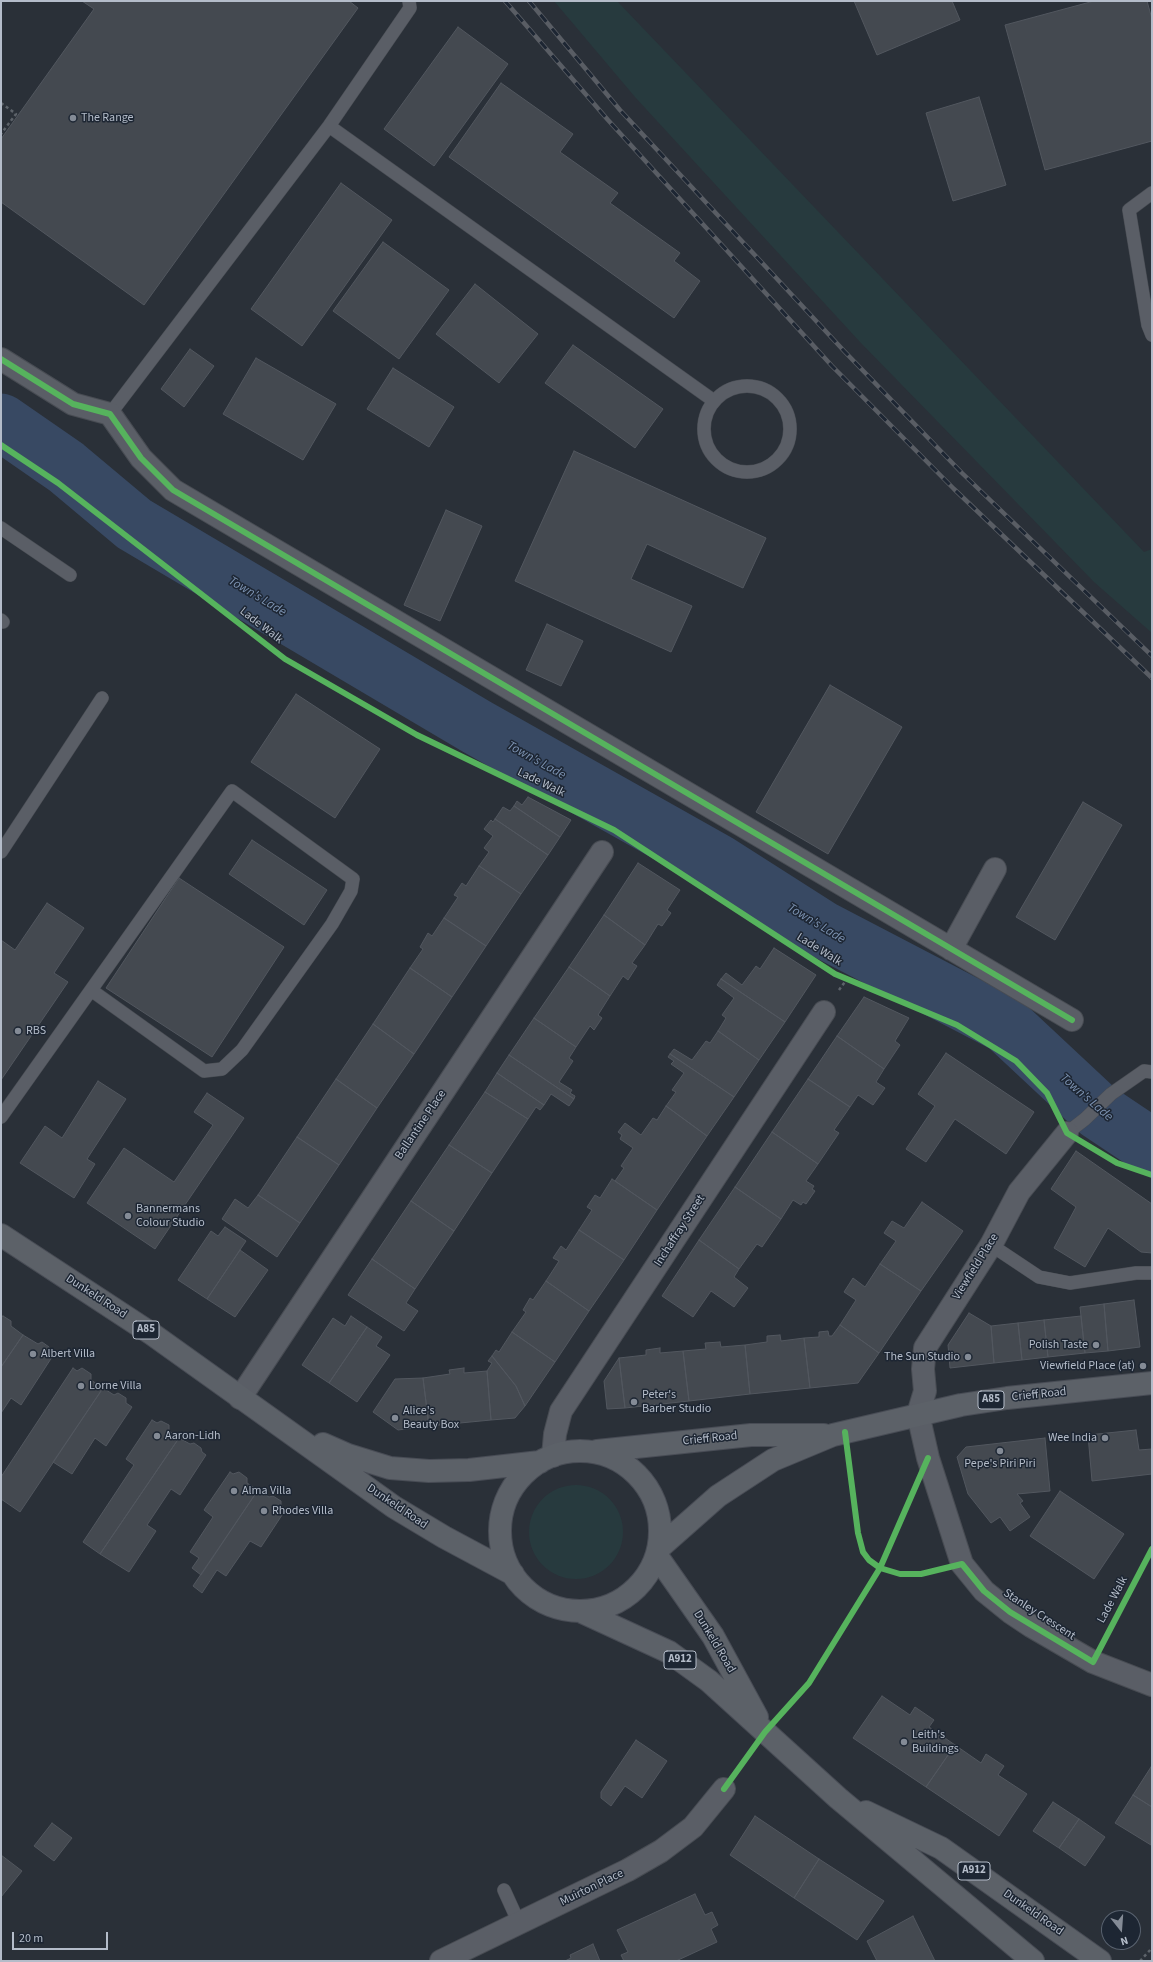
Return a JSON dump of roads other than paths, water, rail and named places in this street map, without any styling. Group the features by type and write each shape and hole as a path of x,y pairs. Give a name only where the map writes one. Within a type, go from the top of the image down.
{"main road":[{"name":"Dunkeld Road","path":"1,1235 152,1334 394,1507 444,1537 513,1574"},
{"name":"Crieff Road","path":"658,1552 718,1496 773,1460 833,1435 961,1405 1007,1398 1152,1383"},
{"name":"Dunkeld Road","path":"288,1430 348,1455 390,1468 430,1471 469,1470 547,1459"},
{"name":"Crieff Road","path":"587,1452 751,1435 833,1435"},
{"name":"A912","path":"587,1452 603,1455 618,1461 641,1480 654,1499 660,1524 658,1552 645,1578 622,1600 600,1608 580,1611 551,1606 534,1596 522,1586 513,1574 502,1547 501,1524 504,1509 517,1482 547,1459 565,1453 587,1452"},
{"name":"Dunkeld Road","path":"658,1552 713,1636 765,1732"},
{"name":"Dunkeld Road","path":"580,1611 669,1652 709,1681 838,1798 1031,1960"},
{"name":"Dunkeld Road","path":"838,1798 941,1848 1100,1961"}],"street":[{"path":"1,359 73,404 110,414 141,458 173,490 1072,1020"},
{"name":"Ballantine Place","path":"240,1398 602,852"},
{"path":"951,949 995,869"},
{"name":"Inchaffray Street","path":"547,1459 561,1411 824,1012"},
{"name":"Viewfield Place","path":"918,1414 925,1391 923,1370 925,1348 991,1245 1019,1192 1068,1133"},
{"name":"Stanley Crescent","path":"918,1414 928,1458 962,1564 984,1591 1010,1612 1031,1626 1093,1662 1152,1685"},
{"name":"Muirton Place","path":"441,1961 628,1870 661,1851 693,1827 724,1789"}],"lane":[{"path":"110,414 328,126 410,8 409,1"},
{"path":"328,126 714,401"},
{"path":"1152,193 1129,210 1148,325 1152,335"},
{"path":"740,386 752,386 767,390 774,395 784,406 789,421 789,437 784,451 776,461 756,471 741,471 726,467 718,462 709,450 704,438 704,423 706,414 714,401 726,391 740,386"},
{"path":"1,528 70,575"},
{"path":"1,852 102,698"},
{"path":"1,1117 232,790 353,879 351,891 332,924 242,1050 222,1069 204,1071 91,990"},
{"path":"1068,1133 1111,1094 1144,1072 1152,1072"},
{"path":"991,1245 1038,1277 1070,1283 1136,1273 1152,1273"},
{"path":"504,1890 519,1923"}],"waterway":[{"name":"Town's Lade","path":"1,422 66,467 134,524 477,727 717,862 822,929 1006,1025 1098,1111 1152,1147"}],"railway":[{"path":"505,1 608,120 832,366 954,489 1152,678"},
{"path":"529,1 620,110 845,352 962,473 1152,656"}],"place":[{"name":"The Range","path":"73,118"},
{"name":"RBS","path":"18,1031"},
{"name":"Bannermans Colour Studio","path":"128,1216"},
{"name":"Polish Taste","path":"1096,1345"},
{"name":"Albert Villa","path":"33,1354"},
{"name":"The Sun Studio","path":"968,1357"},
{"name":"Viewfield Place (at)","path":"1143,1366"},
{"name":"Lorne Villa","path":"81,1386"},
{"name":"Peter's Barber Studio","path":"634,1402"},
{"name":"Alice's Beauty Box","path":"395,1418"},
{"name":"Aaron-Lidh","path":"157,1436"},
{"name":"Wee India","path":"1105,1438"},
{"name":"Pepe's Piri Piri","path":"1000,1451"},
{"name":"Alma Villa","path":"234,1491"},
{"name":"Rhodes Villa","path":"264,1511"},
{"name":"Leith's Buildings","path":"904,1742"}]}
